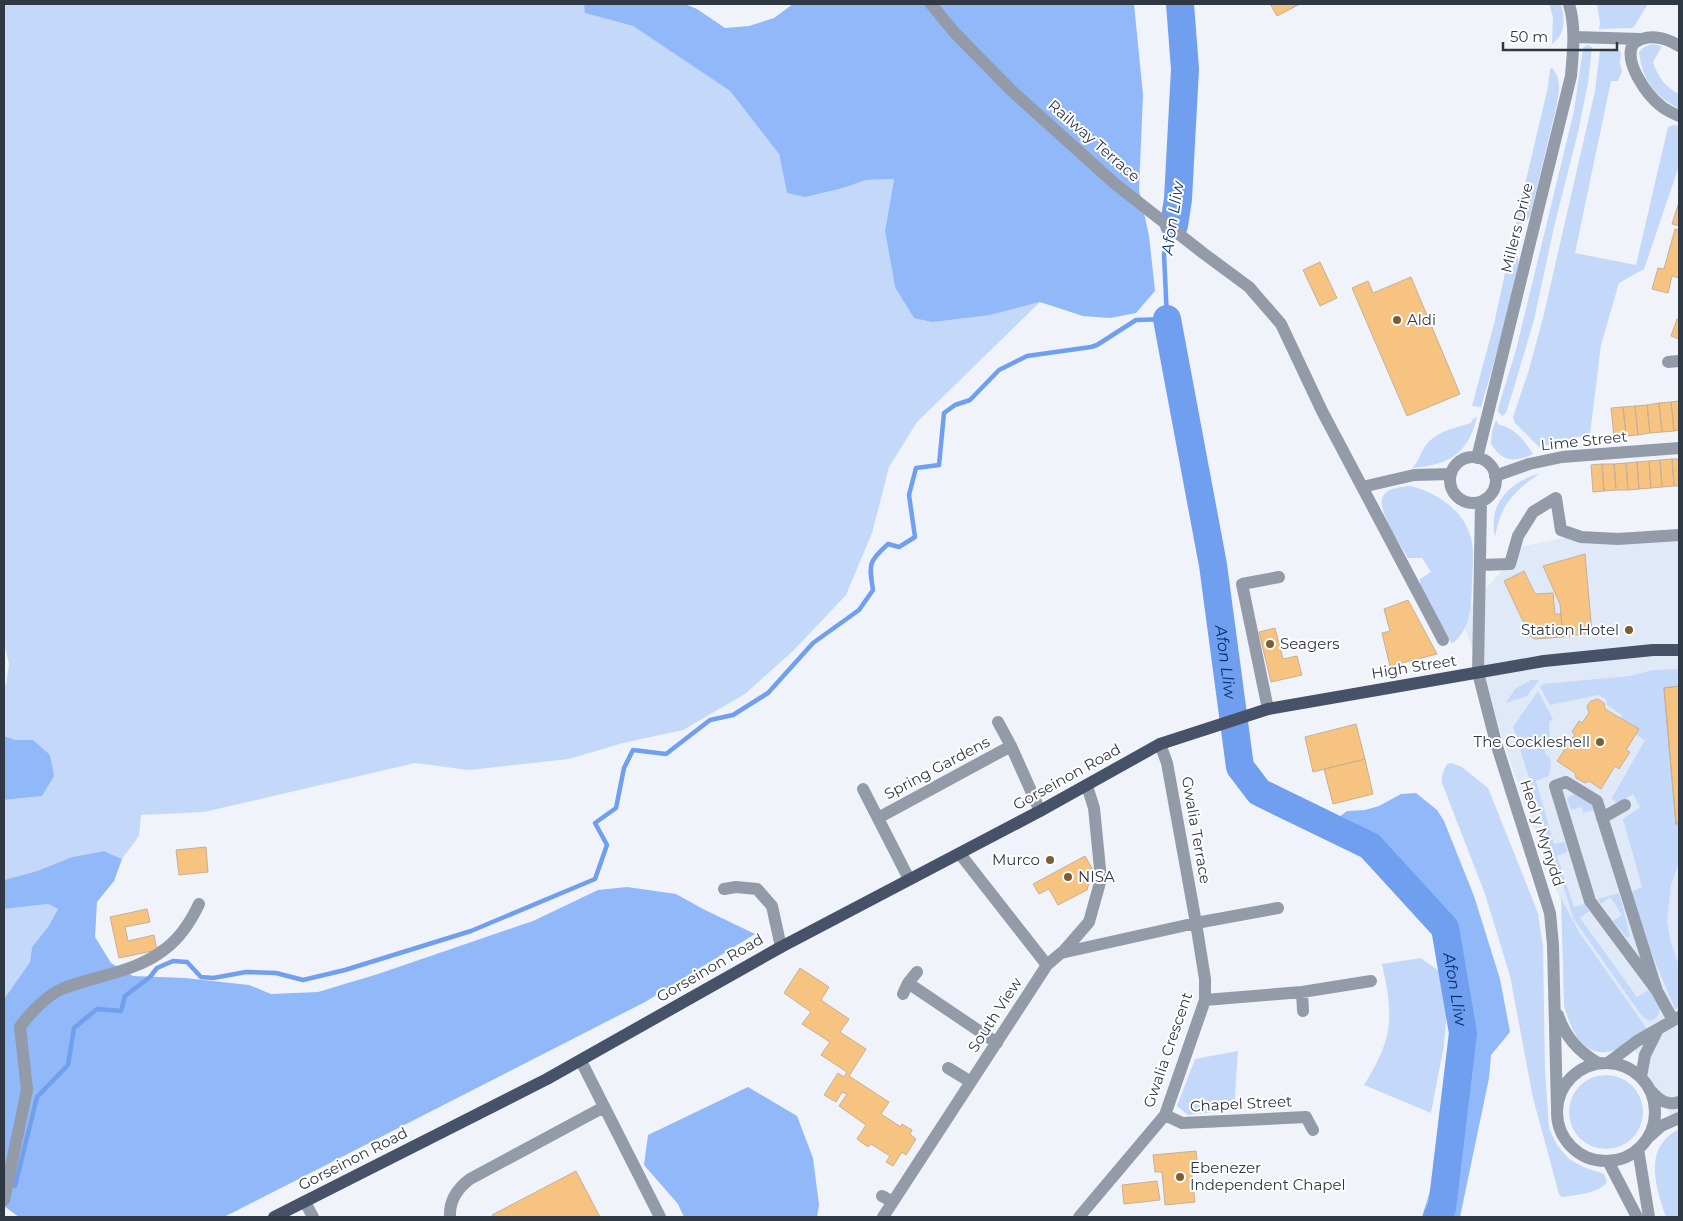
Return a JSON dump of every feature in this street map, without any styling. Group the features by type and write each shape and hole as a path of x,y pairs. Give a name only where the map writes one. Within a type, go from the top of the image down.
{"main road":[{"name":"High Street","path":"1160,744 1262,710 1422,681 1544,661 1653,650 1679,650"},
{"name":"Gorseinon Road","path":"274,1217 548,1080 781,947 1087,786 1160,744"}],"street":[{"name":"Railway Terrace","path":"931,4 954,32 1012,91 1114,183 1249,287 1281,324 1322,411 1443,640"},
{"name":"Millers Drive","path":"1476,458 1571,76 1574,37 1573,18 1569,4"},
{"path":"1574,37 1640,39 1653,37 1662,38 1679,46"},
{"path":"1640,39 1633,44 1630,54 1638,78 1644,89 1659,105 1679,116"},
{"name":"Lime Street","path":"1495,476 1529,464 1562,457 1679,448"},
{"path":"1482,459 1491,466 1495,476 1494,489 1491,495 1480,502 1466,502 1455,494 1450,481 1451,474 1454,468 1464,460 1482,459"},
{"path":"1362,487 1414,475 1451,474"},
{"path":"1480,566 1510,564 1518,536 1533,512 1556,498 1561,530 1581,537 1618,539 1679,535"},
{"path":"1478,673 1480,502"},
{"path":"1262,710 1242,584 1279,577"},
{"name":"Heol y Mynydd","path":"1478,673 1496,743 1548,904 1552,934 1557,1108"},
{"name":"Spring Gardens","path":"998,722 1011,746 1040,811"},
{"name":"Gwalia Terrace","path":"1160,744 1167,763 1196,923"},
{"name":"Spring Gardens","path":"878,818 1011,746"},
{"path":"1604,1063 1660,1027 1676,1019 1590,901 1555,786 1566,782 1597,801 1657,991"},
{"path":"1061,954 1089,922 1101,879 1094,808 1087,786"},
{"name":"Spring Gardens","path":"863,789 909,879"},
{"path":"1602,818 1625,805"},
{"path":"960,854 1047,965"},
{"path":"724,889 736,887 757,889 772,906 781,947"},
{"path":"4,1200 27,1090 20,1027 30,1013 61,990 131,968 165,949 190,923 200,904"},
{"path":"1061,954 1196,923 1278,908"},
{"name":"Gwalia Crescent","path":"1079,1217 1165,1115 1205,1000 1205,979 1196,923"},
{"name":"South View","path":"883,1217 887,1199 971,1082 1047,965 1061,954"},
{"path":"917,972 906,989 996,1043"},
{"path":"1205,1000 1302,992 1371,981"},
{"path":"1302,992 1303,1011"},
{"name":"Heol y Mynydd","path":"1554,1006 1569,1038 1582,1052 1604,1063"},
{"path":"1641,1077 1645,1054 1660,1027"},
{"path":"581,1061 660,1217"},
{"path":"1679,1102 1668,1104 1664,1102 1651,1091 1641,1077 1621,1064 1604,1063 1583,1068 1570,1078 1561,1092 1557,1108 1557,1120 1566,1142 1585,1156 1596,1160 1608,1161 1624,1158 1638,1149 1660,1126 1679,1118"},
{"path":"948,1068 971,1082"},
{"path":"1648,1139 1655,1120 1655,1105 1651,1091"},
{"path":"450,1217 455,1197 460,1187 470,1179 604,1107"},
{"name":"Chapel Street","path":"1165,1115 1182,1123 1306,1117 1313,1130"},
{"path":"1638,1149 1649,1217"},
{"path":"1608,1161 1637,1217"},
{"path":"305,1202 313,1217"}],"shaded area":[{"path":"4,4 584,4 586,13 633,26 730,91 779,154 787,193 843,188 866,180 894,179 885,231 895,287 990,315 1040,302 917,422 889,467 872,533 846,595 794,650 745,694 683,730 623,743 569,759 469,770 415,763 204,812 141,815 139,836 122,859 104,851 72,857 37,871 4,880 4,800 42,796 33,740 16,740 4,736 4,685 6,684 9,664 4,642"},
{"path":"584,4 685,4 697,9 725,28 749,26 774,18 793,4 1134,4 1143,95 1139,190 1149,236 1155,291 1136,313 1110,318 1083,316 1040,302 990,315 932,322 914,318 895,287 885,231 894,179 866,180 843,188 805,197 787,193 779,154 730,91 633,26 585,13"},
{"path":"1549,4 1561,4 1563,15 1562,31 1557,40 1552,44 1553,17"},
{"path":"1597,4 1648,4 1633,28 1599,29"},
{"path":"1652,44 1662,46 1653,62 1663,81 1670,89 1679,94 1679,109 1657,93 1643,71 1639,52 1644,47"},
{"path":"1587,45 1592,47 1588,83 1578,132 1554,227 1534,320 1506,413 1502,416 1498,411 1499,405 1516,350 1574,111 1583,48"},
{"path":"1600,50 1618,50 1621,52 1620,64 1622,71 1618,81 1611,81 1575,253 1636,265 1668,127 1673,125 1679,126 1679,166 1644,269 1619,283 1601,345 1590,434 1539,447 1515,423 1513,417 1528,373 1543,318 1595,91"},
{"path":"1552,68 1559,81 1557,104 1530,216 1516,227 1548,87 1550,69"},
{"path":"1512,249 1518,257 1519,265 1503,332 1481,407 1472,406 1494,324 1510,250"},
{"path":"1477,417 1468,440 1455,455 1436,464 1412,468 1424,448 1435,436 1471,423"},
{"path":"1496,420 1499,425 1519,435 1533,454 1509,459 1499,454 1491,443 1492,431"},
{"path":"1540,473 1522,486 1505,507 1495,537 1495,514 1503,496 1519,482"},
{"path":"1410,486 1430,493 1448,504 1462,519 1471,538 1473,555 1469,617 1463,632 1452,644 1420,586 1420,579 1431,572 1422,558 1408,558 1385,517 1382,501 1386,492"},
{"path":"1679,531 1679,1130 1614,1013 1556,890 1461,616 1524,546 1589,533"},
{"path":"1679,669 1679,686 1664,688 1676,824 1679,824 1679,863 1671,885 1667,922 1671,943 1679,966 1679,1007 1675,1009 1651,952 1632,892 1642,887 1623,819 1640,807 1633,794 1621,802 1615,802 1612,798 1645,740 1635,734 1638,729 1621,718 1622,715 1607,705 1606,699 1598,695 1550,705 1540,687 1543,684 1630,676 1653,670"},
{"path":"1531,680 1539,680 1527,696 1506,703 1515,689"},
{"path":"1538,691 1553,719 1549,722 1550,741 1544,748 1551,763 1549,776 1536,781 1554,844 1565,842 1567,852 1557,856 1574,907 1585,904 1589,911 1580,918 1637,997 1649,990 1653,993 1660,1009 1657,1017 1651,1021 1644,1018 1573,918 1513,727"},
{"path":"4,736 16,740 33,740 50,755 54,776 42,796 4,800"},
{"path":"1451,763 1462,767 1488,788 1538,913 1543,947 1545,1070 1549,1128 1557,1145 1569,1159 1583,1167 1604,1174 1607,1182 1599,1189 1564,1197 1561,1197 1559,1194 1533,1098 1510,976 1485,894 1442,783 1444,769 1447,764"},
{"path":"1416,793 1437,810 1444,821 1474,896 1500,979 1510,1032 1491,1055 1489,1078 1460,1217 1422,1217 1430,1191 1440,1131 1444,1088 1457,1027 1459,977 1454,947 1446,921 1433,899 1413,874 1389,852 1378,838 1345,826 1339,817 1347,811 1365,810 1379,806 1401,794"},
{"path":"1574,794 1591,804 1594,810 1583,813 1582,807 1571,810 1567,798"},
{"path":"104,851 122,859 114,881 97,902 95,937 111,963 133,976 185,978 249,985 271,994 318,992 378,974 533,921 598,890 627,887 676,894 755,934 645,1002 224,1217 19,1217 4,1206 4,999 30,962 32,947 48,927 58,909 48,904 4,909 4,880 37,871 72,857"},
{"path":"1619,893 1630,936 1627,938 1613,921 1622,915 1610,897 1601,904 1598,899"},
{"path":"1561,898 1579,932 1647,1029 1615,1050 1604,1052 1595,1051 1587,1047 1575,1033 1567,1015 1564,1006"},
{"path":"48,904 58,909 48,927 32,947 30,962 4,999 4,909"},
{"path":"1421,958 1446,976 1447,1012 1444,1045 1431,1113 1364,1085 1381,1054 1388,1027 1388,999 1382,964"},
{"path":"1238,1051 1234,1110 1188,1115 1177,1106 1195,1059"},
{"path":"1606,1075 1627,1081 1637,1091 1643,1112 1637,1133 1627,1143 1606,1149 1585,1143 1575,1133 1569,1112 1575,1091 1585,1081"},
{"path":"748,1087 797,1116 813,1158 819,1205 817,1217 684,1217 678,1204 644,1165 648,1135"},
{"path":"1679,1129 1679,1217 1666,1217 1656,1180 1656,1157 1660,1146"}],"building":[{"path":"1270,4 1300,4 1277,16"},
{"path":"1679,202 1679,226 1672,224"},
{"path":"1675,229 1679,230 1679,278 1672,276 1668,293 1652,289 1658,268 1664,269"},
{"path":"1320,262 1337,298 1320,306 1303,270"},
{"name":"Aldi","path":"1411,277 1460,394 1407,416 1352,288 1368,281 1373,293"},
{"path":"1677,319 1679,319 1679,339 1671,336"},
{"path":"1679,401 1679,430 1674,431 1671,402"},
{"path":"1671,402 1674,431 1662,432 1659,403"},
{"path":"1659,403 1662,432 1650,433 1647,405"},
{"path":"1647,405 1650,433 1638,435 1635,406"},
{"path":"1635,406 1638,435 1626,436 1623,407"},
{"path":"1623,407 1626,436 1614,437 1611,408"},
{"path":"1672,459 1674,486 1662,487 1660,460"},
{"path":"1672,459 1679,459 1679,486 1674,486"},
{"path":"1660,460 1662,487 1651,488 1649,461"},
{"path":"1649,461 1651,488 1639,489 1637,462"},
{"path":"1637,462 1639,489 1628,490 1626,463"},
{"path":"1626,463 1628,490 1616,490 1614,464"},
{"path":"1602,464 1604,491 1593,492 1591,465"},
{"path":"1602,464 1614,464 1616,490 1604,491"},
{"path":"1585,554 1592,633 1563,637 1560,604 1543,566"},
{"path":"1524,571 1535,594 1553,593 1555,614 1561,614 1563,637 1535,639 1530,636 1504,581"},
{"path":"1408,600 1437,654 1390,666 1382,633 1390,631 1384,609"},
{"name":"Seagers","path":"1275,628 1283,659 1297,656 1302,675 1271,682 1259,632"},
{"path":"1679,686 1679,824 1676,824 1664,688"},
{"path":"1679,686 1679,824 1676,824 1664,688"},
{"name":"The Cockleshell","path":"1598,699 1604,703 1605,709 1639,729 1626,750 1630,752 1619,769 1615,766 1601,789 1589,781 1585,783 1576,778 1575,773 1557,761 1575,734 1572,732 1579,721 1582,723 1589,713 1587,706 1591,701"},
{"path":"1356,724 1365,759 1313,772 1305,737"},
{"path":"1365,759 1373,794 1333,804 1324,769"},
{"path":"206,847 208,872 179,875 176,850"},
{"name":"NISA","path":"1085,856 1093,870 1087,890 1058,905 1049,889 1039,894 1033,884"},
{"path":"147,909 150,922 125,927 128,941 154,935 157,950 119,958 110,917"},
{"path":"800,968 829,987 821,1000 849,1019 840,1032 866,1049 849,1076 889,1102 881,1114 901,1127 902,1124 912,1130 910,1134 916,1139 906,1155 902,1152 893,1166 886,1162 890,1156 871,1144 868,1147 857,1139 866,1125 839,1106 847,1094 842,1092 836,1102 824,1095 838,1073 844,1077 847,1072 821,1055 830,1042 802,1024 811,1012 784,993"},
{"path":"1196,1151 1198,1168 1191,1168 1195,1202 1165,1205 1162,1172 1155,1172 1153,1155"},
{"path":"576,1171 600,1217 493,1217 492,1215"},
{"path":"1157,1181 1160,1200 1124,1204 1122,1185"}],"waterway":[{"name":"Afon Lliw","path":"1174,225 1178,199 1185,69 1180,4"},
{"path":"15,1186 37,1097 68,1065 74,1028 97,1009 121,1011 125,996 150,977 157,968 173,961 187,962 201,977 213,978 246,972 276,973 303,980 345,970 471,931 595,879 607,845 595,823 616,808 624,768 633,750 666,754 710,720 733,715 768,693 813,643 859,610 873,590 871,574 873,560 888,544 899,547 915,537 909,495 916,468 939,465 944,413 955,405 970,400 999,370 1027,356 1091,347 1136,320 1167,319 1164,254 1172,232"},
{"name":"Afon Lliw","path":"1167,319 1213,565 1240,767 1259,792 1370,846 1445,928 1463,1033 1442,1208 1437,1217"}],"place":[{"name":"Aldi","path":"1397,320"},
{"name":"Station Hotel","path":"1629,630"},
{"name":"Seagers","path":"1270,644"},
{"name":"The Cockleshell","path":"1600,742"},
{"name":"Murco","path":"1050,860"},
{"name":"NISA","path":"1068,877"},
{"name":"Ebenezer Independent Chapel","path":"1180,1177"}]}
